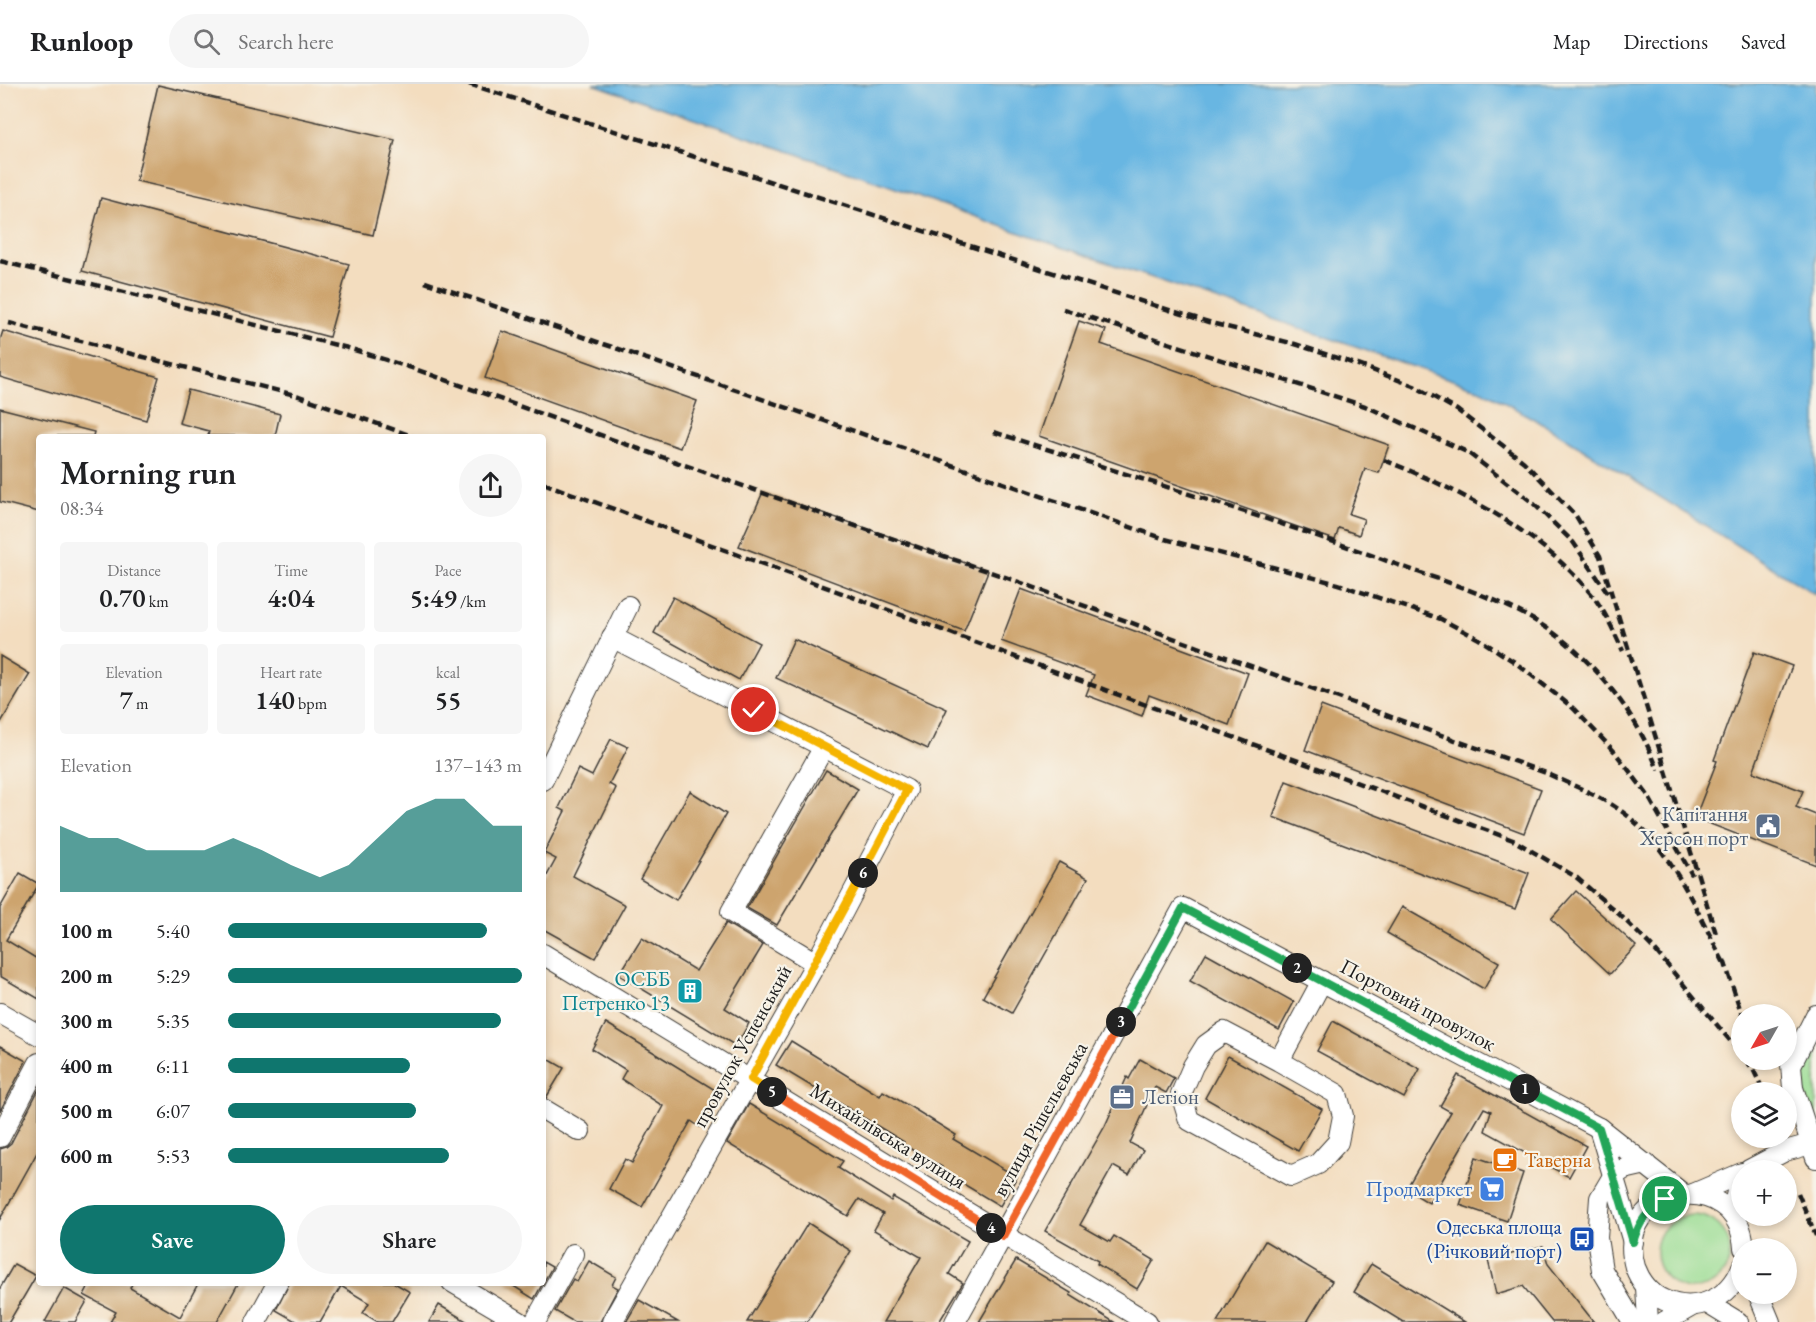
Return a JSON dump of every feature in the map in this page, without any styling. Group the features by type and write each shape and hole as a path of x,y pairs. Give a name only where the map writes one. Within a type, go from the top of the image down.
{"street":[{"path":"546,774 628,606"},
{"path":"612,637 824,747 731,912 816,963"},
{"name":"провулок Успенський","path":"612,1322 816,963 907,790 824,747"},
{"name":"Портовий провулок","path":"1183,908 1599,1128 1688,1194 1715,1200 1731,1213"},
{"name":"вулиця Рішельєвська","path":"955,1322 1183,908"},
{"name":"Михайлівська вулиця","path":"546,956 1147,1322"},
{"path":"1279,1061 1322,981"},
{"path":"0,1012 36,1033"},
{"path":"1768,1160 1785,1151 1813,1151 1793,1088 1791,1065 1816,1015"},
{"path":"1224,1032 1279,1061 1337,1094 1343,1116 1338,1142 1318,1164 1291,1176 1189,1120 1181,1094 1193,1066 1206,1045 1224,1032"},
{"path":"0,1137 36,1069"},
{"path":"546,1111 580,1131"},
{"path":"1599,1128 1633,1242"},
{"path":"1633,1322 1602,1270 1597,1238 1600,1198 1613,1176 1633,1166 1646,1164"},
{"path":"1731,1177 1688,1194 1665,1199 1649,1209 1638,1224 1633,1242 1633,1258 1637,1273 1646,1287 1659,1298 1675,1305 1700,1305 1738,1322"},
{"path":"536,1322 573,1254"},
{"path":"256,1322 276,1286"},
{"path":"459,1286 520,1322"},
{"path":"1664,1322 1725,1293 1731,1286"},
{"path":"1646,1287 1648,1322"},
{"path":"1763,1304 1770,1322"}],"green space":[{"path":"1816,1049 1816,1126 1804,1092 1803,1071"},
{"path":"1686,1215 1700,1215 1714,1221 1724,1231 1730,1245 1728,1266 1714,1283 1700,1289 1686,1289 1672,1283 1662,1273 1656,1259 1656,1245 1662,1231 1672,1221"}],"water":[{"path":"593,84 1816,84 1816,595 1550,428 1482,390 1023,234"}],"building":[{"path":"158,85 395,140 373,235 136,181"},
{"path":"101,198 349,264 329,337 82,271"},
{"path":"1079,321 1106,330 1101,344 1389,445 1379,473 1365,469 1349,514 1364,519 1359,535 1339,528 1335,540 1039,436"},
{"path":"3,331 159,377 146,420 0,377 0,340"},
{"path":"502,331 697,401 680,448 485,378"},
{"path":"188,390 280,414 275,434 208,434 209,431 179,423"},
{"path":"0,408 94,432 94,434 36,434 36,511 0,502"},
{"path":"763,492 988,571 964,631 739,546"},
{"path":"1021,589 1248,673 1229,725 1149,695 1142,716 1086,695 1094,675 1001,641"},
{"path":"673,597 759,643 739,680 654,633"},
{"path":"794,639 947,709 928,749 776,678"},
{"path":"1754,652 1792,666 1753,772 1803,791 1796,807 1816,815 1816,865 1695,818"},
{"path":"0,656 30,674 0,724"},
{"path":"1321,706 1541,789 1524,833 1305,750"},
{"path":"611,739 628,747 609,784 616,788 573,876 625,905 595,958 546,931 546,877 556,859 546,854 546,849 565,811 559,808 578,769 592,776"},
{"path":"826,770 858,789 777,925 747,908"},
{"path":"1286,781 1529,873 1515,909 1273,817"},
{"path":"690,791 726,814 676,900 640,879"},
{"path":"1059,862 1088,878 1012,1013 983,997"},
{"path":"20,873 36,882 36,889 6,940 36,958 36,997 0,976 0,908"},
{"path":"1576,891 1636,946 1610,974 1551,919"},
{"path":"1402,907 1499,962 1484,989 1387,933"},
{"name":"ОСББ Петренко 13","path":"726,923 763,945 725,1008 749,1023 736,1046 619,975 642,938 696,971"},
{"path":"1206,953 1294,1002 1279,1030 1190,981"},
{"path":"1333,1021 1420,1069 1404,1098 1317,1051"},
{"path":"606,1023 720,1093 700,1127 691,1121 642,1207 609,1189 625,1159 632,1163 663,1106 621,1079 626,1070 592,1049"},
{"path":"791,1041 880,1096 883,1091 914,1109 956,1135 953,1139 1017,1177 1000,1206 940,1170 942,1167 902,1144 904,1142 776,1065"},
{"path":"0,1046 26,1061 0,1111"},
{"path":"1228,1056 1322,1109 1298,1151 1205,1098"},
{"path":"546,1058 564,1068 546,1098"},
{"path":"1140,1059 1174,1078 1166,1093 1155,1087 1130,1143 1143,1150 1129,1175 1113,1166 1080,1225 1110,1242 1114,1236 1154,1260 1137,1289 1097,1264 1098,1261 1045,1231 1105,1126 1127,1077 1129,1079"},
{"path":"1458,1075 1586,1146 1569,1177 1485,1131 1491,1111 1484,1108 1429,1203 1406,1189 1451,1112 1440,1106"},
{"path":"36,1095 36,1154 0,1219 0,1149 11,1143"},
{"path":"749,1104 843,1161 838,1168 891,1201 893,1197 968,1241 949,1274 963,1283 939,1322 883,1322 921,1257 874,1230 883,1214 859,1199 848,1216 727,1143"},
{"name":"Продмаркет","path":"1476,1157 1523,1173 1507,1221 1460,1205"},
{"path":"808,1223 851,1251 807,1322 747,1322"},
{"path":"1265,1241 1332,1281 1307,1322 1217,1322"},
{"path":"1543,1246 1548,1264 1594,1322 1552,1322 1523,1286 1496,1294 1488,1260"},
{"path":"1016,1260 1071,1293 1070,1295 1114,1322 979,1322"},
{"path":"589,1261 616,1277 612,1285 618,1288 600,1322 574,1322 555,1311 573,1279 577,1282"},
{"path":"14,1264 36,1276 9,1322 0,1322 0,1288"},
{"path":"546,1264 552,1267 546,1278"},
{"path":"1371,1264 1465,1322 1403,1322 1354,1292"},
{"path":"89,1286 131,1286 130,1288 180,1317 197,1286 237,1286 217,1322 110,1322 116,1312 84,1295"},
{"path":"288,1286 341,1286 320,1322 297,1322 276,1310"},
{"path":"341,1286 400,1286 410,1292 392,1322 378,1322 363,1313 369,1303"},
{"path":"513,1286 541,1286 534,1299"},
{"path":"64,1288 87,1301 75,1322 45,1322"},
{"path":"639,1300 678,1322 626,1322"},
{"path":"439,1305 468,1322 429,1322"}],"railway":[{"path":"469,84 1137,300 1215,324 1295,344 1414,386 1457,410 1524,462 1576,516 1600,556 1717,937"},
{"path":"0,261 348,348 415,369 1005,577 1546,773 1606,801 1624,813 1657,845 1683,884 1726,967"},
{"path":"425,282 1165,539 1338,584 1441,619 1479,639 1516,663 1573,708 1614,751 1647,794 1692,875"},
{"path":"1063,309 1365,406 1467,452 1532,502 1573,542 1608,593"},
{"path":"9,323 299,396 406,434"},
{"path":"994,432 1292,527 1492,599 1511,608 1548,629 1599,674 1627,710 1658,770"},
{"path":"1384,460 1469,499 1496,514 1548,551 1597,601 1623,651"},
{"path":"546,484 1513,840 1576,877 1620,915 1654,949 1731,1042"},
{"path":"1724,960 1738,1004"},
{"path":"1753,1070 1759,1082"},
{"path":"1798,1193 1816,1236"}],"place":[{"name":"Капітання Херсон порт","path":"1768,826"},
{"name":"ОСББ Петренко 13","path":"690,991"},
{"name":"Легіон","path":"1122,1097"},
{"name":"Таверна","path":"1505,1160"},
{"name":"Продмаркет","path":"1492,1189"},
{"name":"Одеська площа (Річковий порт)","path":"1582,1239"}],"route":[{"path":"754,710 907,790 816,963 751,1079 1003,1236 1183,908 1599,1128 1633,1242 1638,1224 1649,1209 1665,1199"}]}
